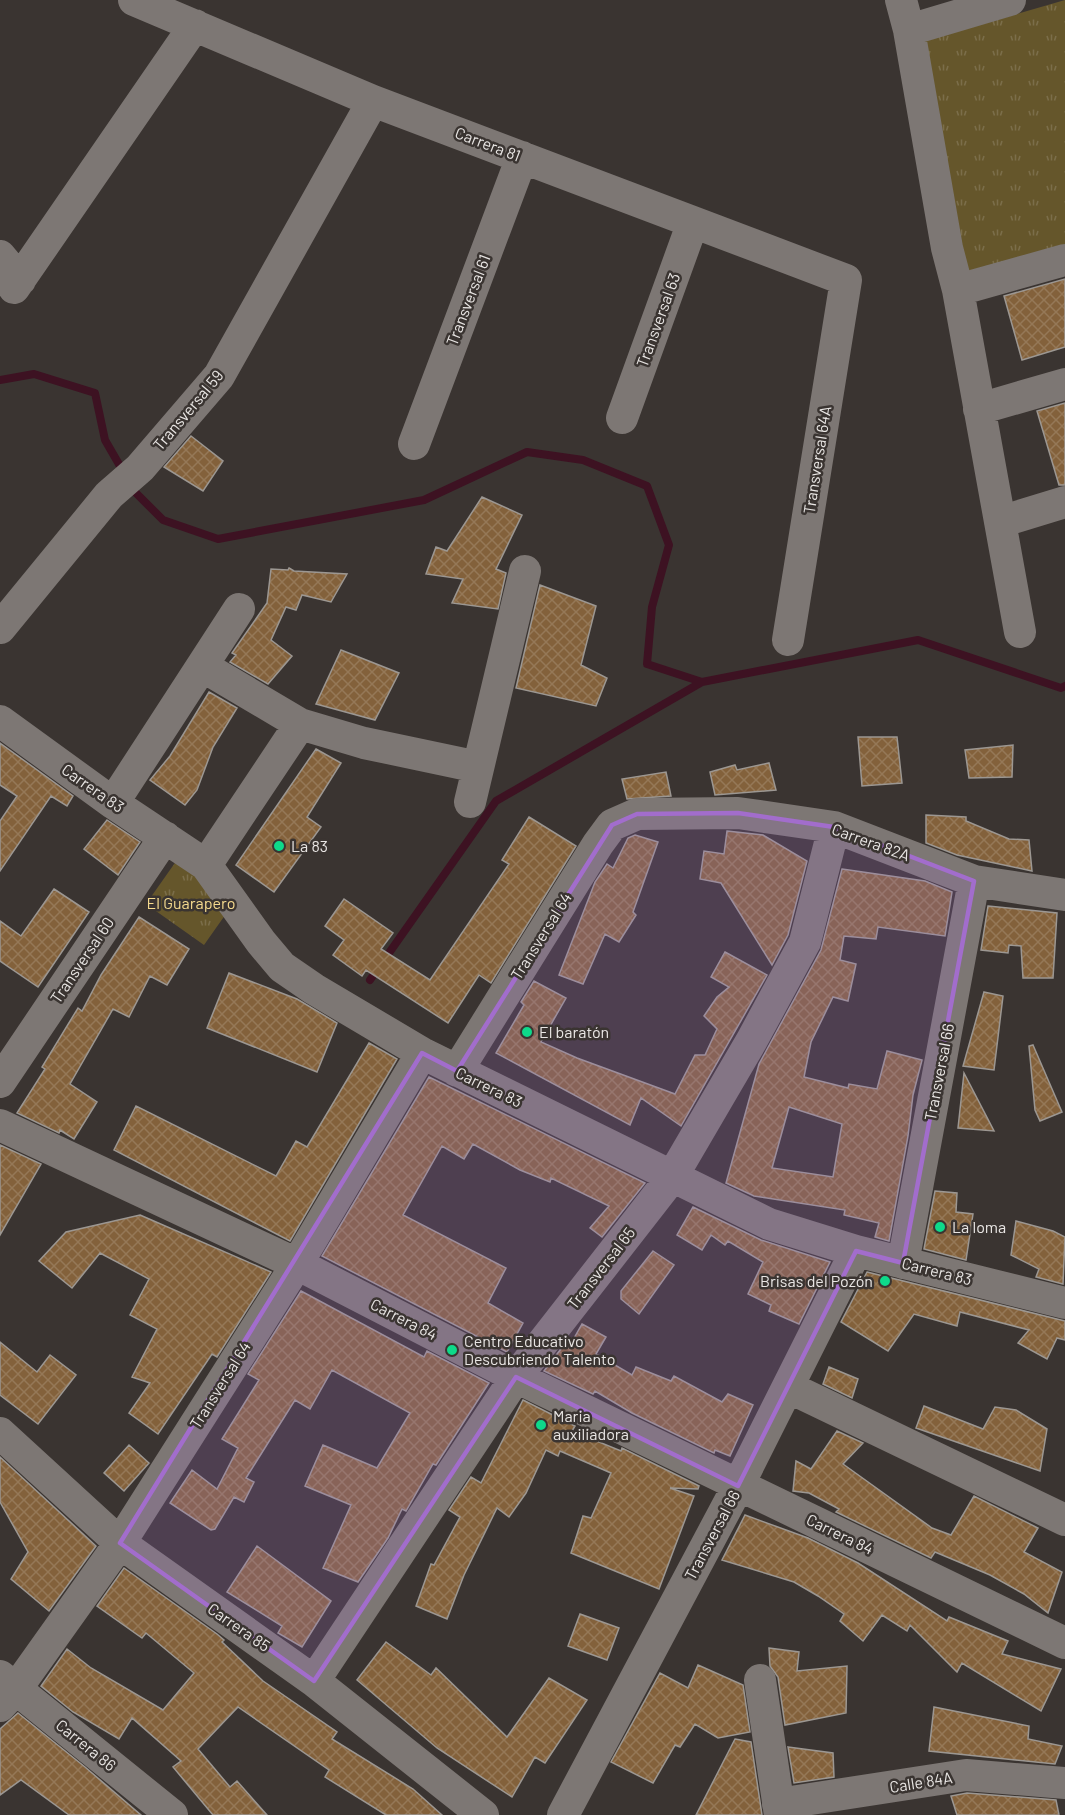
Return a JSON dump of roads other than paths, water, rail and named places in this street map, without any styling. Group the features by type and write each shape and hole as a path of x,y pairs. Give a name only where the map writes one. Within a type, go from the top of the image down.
{"street":[{"name":"Carrera 81","path":"134,0 373,101 846,280"},
{"path":"901,0 909,30 946,248 958,290 1020,632"},
{"path":"909,30 1010,0"},
{"path":"0,256 17,284 195,25"},
{"name":"Transversal 59","path":"0,628 109,495 140,468 219,376 373,101"},
{"name":"Transversal 61","path":"414,444 522,157"},
{"name":"Transversal 63","path":"622,418 693,222"},
{"path":"958,290 1065,260"},
{"name":"Transversal 64A","path":"788,640 846,280"},
{"path":"979,409 1065,384"},
{"path":"1000,522 1065,502"},
{"path":"470,802 525,571"},
{"path":"113,803 239,609"},
{"path":"202,666 300,724 364,743 478,767"},
{"name":"Carrera 83","path":"0,721 113,803 206,865 261,942 282,967 314,989 422,1053 769,1224 856,1251 1065,1303"},
{"path":"206,865 300,724"},
{"name":"Carrera 82A","path":"637,814 738,813 834,827 974,881 1065,895"},
{"name":"Transversal 64","path":"457,1071 598,844 612,825 637,814"},
{"name":"Transversal 65","path":"314,1681 516,1377 672,1177 752,1040 805,942 834,827"},
{"name":"Transversal 60","path":"0,1082 165,837"},
{"name":"Transversal 66","path":"903,1263 974,881"},
{"name":"Transversal 64","path":"6,1690 120,1543 297,1264 422,1053"},
{"name":"Carrera 84","path":"0,1125 297,1264 516,1377 1065,1642"},
{"name":"Transversal 66","path":"563,1815 738,1486 856,1251"},
{"path":"788,1386 1065,1520"},
{"name":"Carrera 85","path":"0,1433 120,1543 314,1681 483,1815"},
{"path":"760,1680 779,1810"},
{"name":"Carrera 86","path":"6,1690 172,1815"},
{"name":"Calle 84A","path":"779,1810 966,1775 1065,1783"}],"waterway":[{"path":"0,380 34,374 95,393 105,440 135,492 163,520 218,539 424,500 527,452 583,460 647,486 669,545 652,607 647,664 702,682"},
{"path":"370,980 496,801 702,682 918,640 1061,688 1065,686"}],"place":[{"name":"La 83","path":"279,846"},
{"name":"El baratón","path":"527,1032"},
{"name":"La loma","path":"940,1227"},
{"name":"Brisas del Pozón","path":"885,1281"},
{"name":"Centro Educativo Descubriendo Talento","path":"452,1350"},
{"name":"Maria auxiliadora","path":"541,1425"}],"park label":[{"name":"El Guarapero","path":"191,903"}]}
